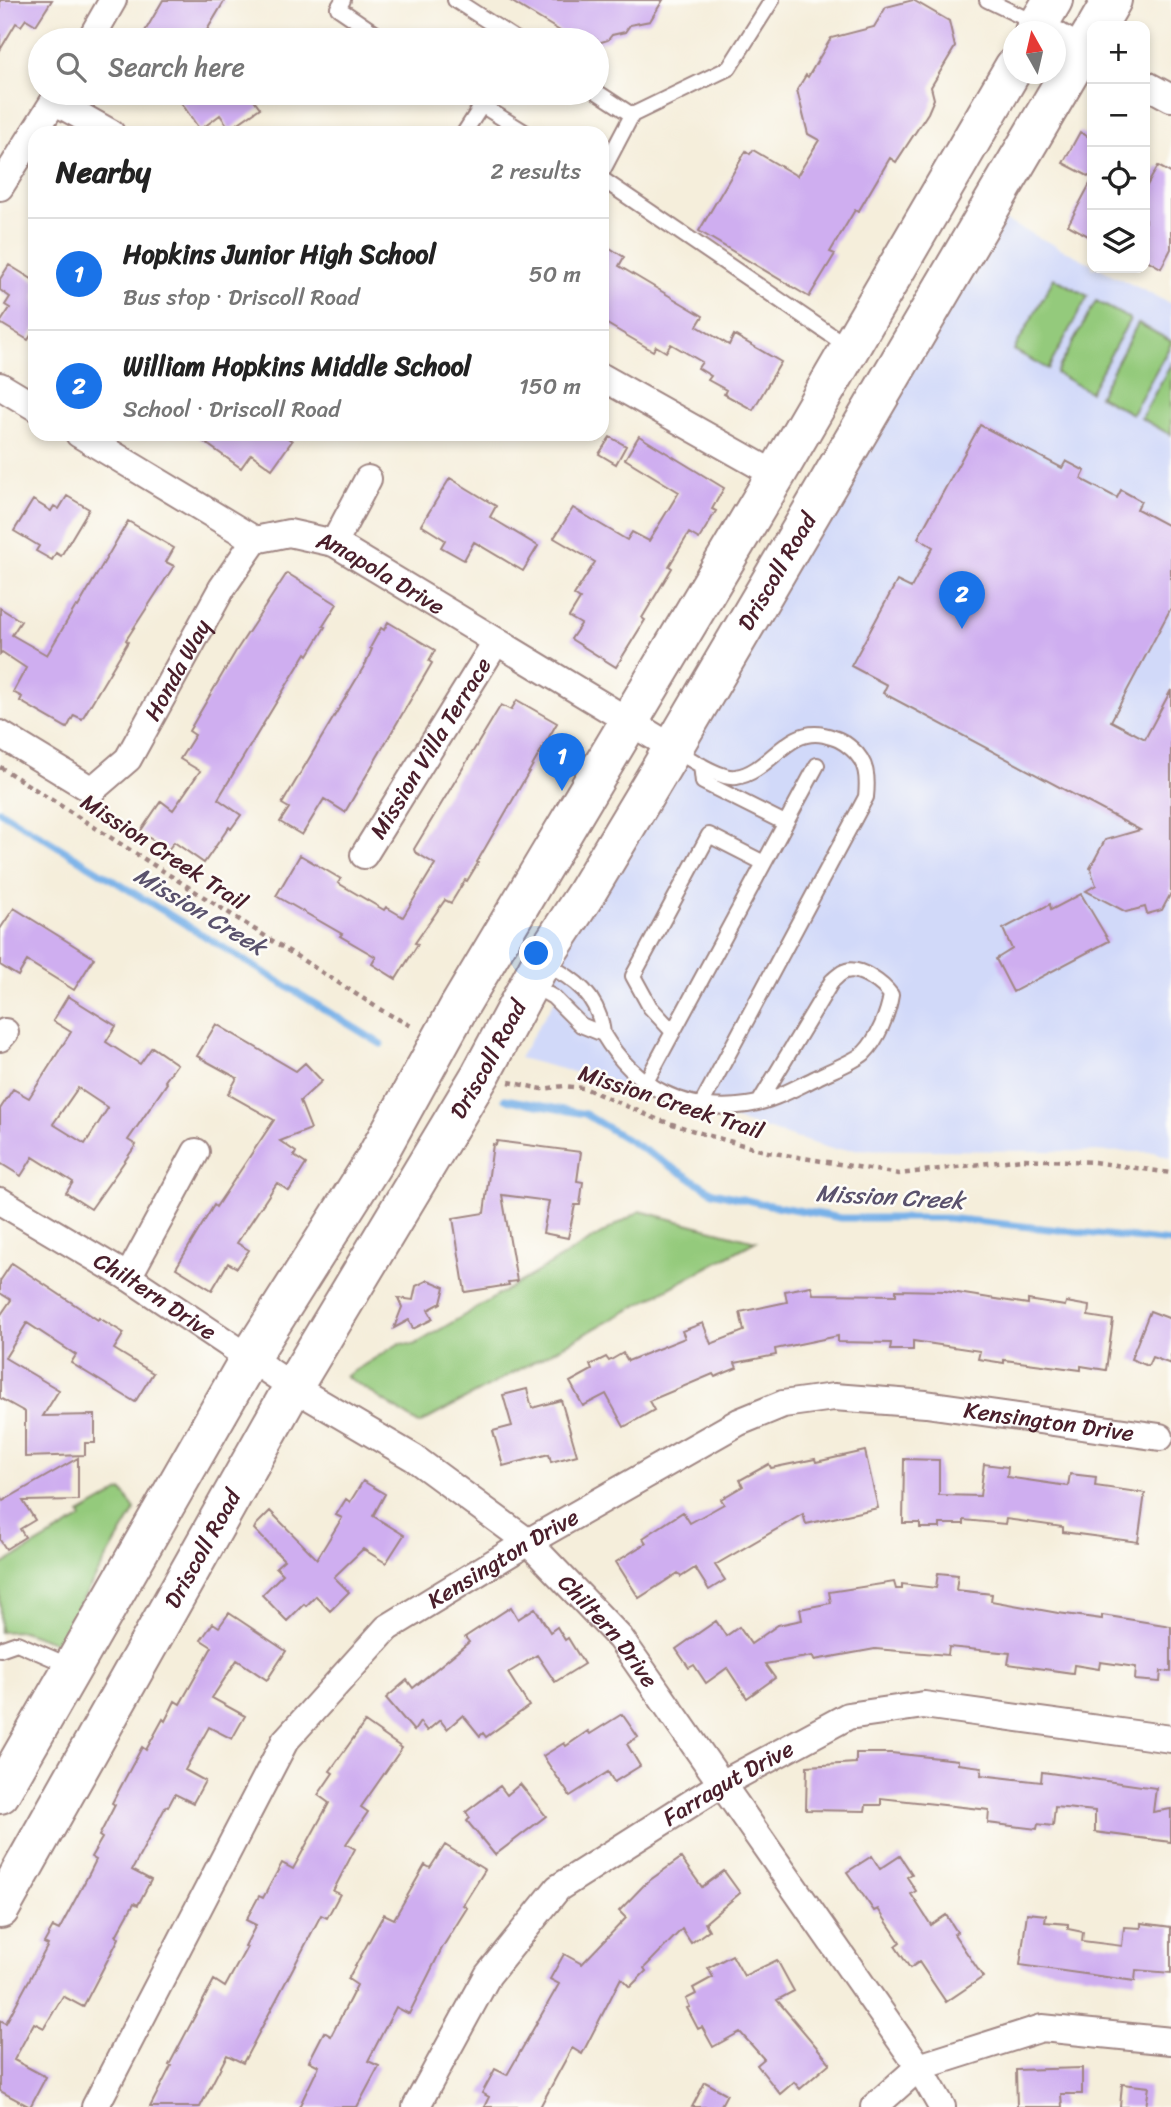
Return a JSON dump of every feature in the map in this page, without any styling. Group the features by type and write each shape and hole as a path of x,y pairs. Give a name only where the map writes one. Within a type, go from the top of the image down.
{"street":[{"path":"97,28 113,0"},
{"name":"Driscoll Road","path":"1066,32 1112,0"},
{"path":"0,1794 249,1359 373,1163 459,1007 776,475 1003,84"},
{"name":"Driscoll Road","path":"0,1909 293,1387 481,1074 535,973 585,895 687,757 1039,84"},
{"path":"1150,87 1171,98"},
{"path":"38,126 51,105"},
{"path":"68,105 100,126"},
{"path":"0,187 28,142"},
{"path":"609,381 776,475"},
{"path":"0,386 28,402"},
{"path":"91,441 255,540"},
{"path":"334,543 368,479"},
{"name":"Amapola Drive","path":"255,540 289,533 334,543 687,757"},
{"name":"Honda Way","path":"0,734 92,790 128,759 222,588 255,540"},
{"name":"Mission Villa Terrace","path":"364,855 496,642"},
{"path":"128,1277 196,1152"},
{"name":"Chiltern Drive","path":"0,1201 128,1277 293,1387 414,1458 528,1542 620,1638 919,2067 942,2107"},
{"name":"Kensington Drive","path":"94,2107 285,1741 387,1628 528,1542 739,1422 783,1404 834,1397 926,1404 1160,1437"},
{"name":"Farragut Drive","path":"416,2107 488,1975 558,1888 720,1785 848,1716 924,1705 1171,1739"},
{"path":"874,2107 919,2067 1042,2028 1171,2041"}],"lane":[{"path":"343,0 338,8 367,28"},
{"path":"455,0 498,28"},
{"path":"609,159 632,115 729,68 772,0"},
{"path":"988,0 1039,21"},
{"path":"609,100 632,115"},
{"path":"469,126 482,106 515,126"},
{"path":"609,184 850,348"},
{"path":"687,757 733,778 753,773 790,741 812,732 841,738 861,757 868,778 866,797 701,1105"},
{"path":"687,757 703,782 785,823"},
{"path":"646,1082 817,765"},
{"path":"673,1032 650,1007 633,976 677,894 709,835 764,863"},
{"path":"535,973 569,976 585,992 601,1020 603,1034 616,1056 657,1090 689,1104 701,1105 748,1105 786,1093 864,1053 878,1033 889,1007 891,995 885,986 851,970 843,971 832,981 760,1101"},
{"path":"535,973 553,997 581,1025 603,1034"},
{"path":"0,1648 17,1643 72,1667"}],"path":[{"name":"Mission Creek Trail","path":"0,767 381,1010 412,1028 420,1017"},
{"name":"Mission Creek Trail","path":"500,1077 508,1082 542,1089 565,1086 584,1088 659,1120 768,1152 899,1174 1022,1159 1094,1162 1171,1174"}],"shaded area":[{"path":"1004,220 1087,262 1087,273 1109,273 1171,304 1171,1158 1154,1152 832,1149 597,1078 519,1058 559,993 549,955"}],"green space":[{"path":"1054,278 1088,296 1048,369 1014,350"},
{"path":"1096,301 1130,319 1090,392 1056,373"},
{"path":"1138,323 1171,341 1171,344 1132,414 1099,396"},
{"path":"1171,364 1171,435 1141,418"},
{"path":"640,1211 756,1241 419,1424 346,1376 400,1343 414,1345"},
{"path":"122,1490 135,1510 57,1643 23,1631 0,1632 0,1566 82,1518 80,1514"}],"building":[{"path":"0,0 52,0 36,25 26,19 21,26 16,23 0,50"},
{"path":"163,0 225,0 208,28 147,28"},
{"path":"509,0 663,0 650,21 630,25 625,32 612,35 609,39 609,28 555,28"},
{"path":"913,0 949,21 955,47 931,87 934,99 928,113 896,162 890,158 858,212 855,210 830,252 835,254 809,297 699,231 746,151 750,154 753,150 797,176 819,140 808,134 797,90 806,75 808,77 831,38 874,27 886,7"},
{"path":"183,105 258,105 260,108 234,126 228,126 220,115 205,126 197,126"},
{"path":"1080,132 1087,136 1087,175 1063,163"},
{"path":"1158,166 1171,173 1171,249 1161,268 1150,262 1150,180"},
{"path":"1087,189 1087,235 1068,225"},
{"path":"609,247 624,257 619,266 703,316 697,326 729,345 734,335 781,362 753,410 724,394 726,390 708,380 711,376 698,368 702,362 671,344 666,352 656,346 653,351 609,325"},
{"path":"9,265 28,277 28,340 0,323 10,308 5,305 10,297 0,290 0,279"},
{"path":"980,425 1062,468 1066,461 1085,471 1081,479 1117,498 1121,490 1141,501 1137,509 1171,527 1171,608 1111,721 1145,739 1171,690 1171,893 1162,910 1147,914 1145,907 1126,912 1086,891 1096,885 1090,868 1105,840 1140,830 883,693 887,685 851,666 897,581 911,588 933,547 918,538"},
{"path":"639,436 724,488 712,509 716,511 699,539 689,533 669,566 672,568 642,618 645,620 616,667 571,639 581,624 569,617 580,599 574,595 595,562 554,538 573,508 627,540 632,532 649,541 679,492 625,459"},
{"path":"609,439 626,446 616,464 599,454"},
{"path":"203,441 292,441 272,469 251,454 241,468"},
{"path":"450,478 496,506 490,517 538,546 523,571 474,542 464,560 441,547 445,540 421,525"},
{"path":"67,496 89,509 61,556 56,553 52,560 36,551 39,546 14,531 33,500 51,511 54,506 59,509"},
{"path":"128,521 174,548 166,562 174,566 126,640 128,642 82,719 74,715 67,728 20,701 22,697 13,692 26,668 2,652 0,654 0,608 21,621 12,635 47,655"},
{"path":"287,573 337,604 218,799 241,815 231,829 229,827 204,863 174,842 168,850 140,832 161,801 173,810 200,771 180,759 195,735 189,731 236,651"},
{"path":"388,622 435,650 429,661 432,663 345,812 324,799 302,835 280,822 289,808 282,804 366,663 372,649 370,648 381,628 384,630"},
{"path":"517,700 557,723 467,881 465,880 451,903 445,900 415,943 418,944 396,979 372,964 376,957 276,896 300,855 341,879 338,883 384,910 386,907 403,917 435,864 414,849 501,705 511,710"},
{"path":"1081,894 1109,941 1013,992 996,959 1012,949 1003,929 1050,904 1051,910"},
{"path":"14,908 94,958 74,990 27,961 18,976 0,965 0,929"},
{"path":"68,996 116,1026 106,1042 140,1064 152,1047 177,1064 128,1140 136,1145 91,1209 66,1193 73,1182 33,1157 21,1176 0,1163 0,1109 13,1089 29,1098 71,1032 53,1021","holes":["78,1088 108,1108 85,1144 53,1124"]},
{"path":"216,1024 296,1071 305,1063 322,1081 300,1101 311,1129 280,1141 296,1152 294,1156 306,1164 289,1191 277,1183 237,1243 249,1250 237,1268 228,1263 212,1290 176,1268 214,1205 216,1207 274,1120 228,1094 237,1078 197,1056"},
{"path":"497,1141 581,1152 577,1181 583,1182 580,1205 575,1205 568,1238 543,1233 549,1201 502,1195 517,1281 508,1282 509,1285 465,1292 453,1218 484,1213 493,1144 496,1145"},
{"path":"12,1263 98,1320 99,1318 124,1333 114,1349 153,1373 135,1402 71,1363 76,1355 27,1323 5,1358 59,1390 43,1416 95,1415 95,1443 85,1443 85,1455 25,1457 25,1412 0,1398 0,1316 11,1300 0,1293 0,1281"},
{"path":"428,1280 445,1287 441,1303 428,1310 433,1319 413,1329 409,1320 394,1328 402,1307 398,1298 413,1300 416,1286"},
{"path":"811,1286 813,1294 896,1295 896,1290 945,1291 1028,1304 1028,1300 1065,1306 1066,1302 1089,1306 1088,1316 1113,1320 1106,1370 1081,1366 1081,1370 1004,1360 1004,1363 978,1359 980,1351 913,1341 913,1350 890,1350 891,1343 838,1342 838,1336 775,1349 776,1355 735,1363 737,1368 715,1377 713,1374 649,1401 654,1410 624,1427 606,1394 583,1406 570,1382 592,1370 590,1365 606,1357 609,1361 623,1353 628,1361 685,1338 682,1331 703,1323 711,1344 744,1331 740,1312 787,1302 785,1291"},
{"path":"1150,1311 1171,1319 1171,1364 1152,1357 1148,1366 1131,1359"},
{"path":"527,1389 532,1408 561,1400 577,1455 551,1462 549,1454 503,1466 493,1431 512,1426 503,1395"},
{"path":"865,1451 878,1508 806,1524 803,1514 715,1565 725,1580 709,1590 695,1568 681,1577 678,1573 639,1598 616,1562 646,1543 643,1538 683,1512 690,1523 724,1504 721,1499 743,1486 740,1480 769,1464 771,1468 815,1459 816,1462"},
{"path":"78,1458 78,1500 23,1501 35,1520 20,1529 25,1537 6,1549 0,1540 0,1496 3,1501"},
{"path":"904,1459 939,1460 939,1495 980,1496 984,1464 1008,1467 1007,1477 1068,1486 1070,1474 1096,1477 1095,1486 1145,1493 1138,1542 1063,1532 1063,1527 1006,1519 1005,1524 964,1520 964,1524 940,1524 940,1528 920,1528 920,1523 903,1523"},
{"path":"363,1481 385,1494 373,1516 404,1535 386,1563 363,1549 334,1577 349,1592 330,1611 316,1596 287,1621 262,1595 283,1574 276,1567 284,1560 254,1529 256,1525 270,1511 317,1559 342,1518 336,1515 346,1499 350,1502"},
{"path":"938,1573 958,1575 956,1590 992,1594 991,1601 1058,1613 1102,1619 1102,1615 1171,1626 1171,1672 1161,1671 1160,1682 1135,1680 1136,1667 1100,1662 1099,1669 1074,1665 1073,1673 1008,1664 1010,1653 949,1647 948,1655 875,1649 814,1660 813,1656 765,1664 775,1678 747,1698 727,1668 706,1683 694,1665 689,1668 676,1649 716,1621 726,1636 739,1627 751,1644 778,1625 802,1620 800,1609 831,1603 829,1592 894,1582 896,1589 902,1589 902,1584 936,1588"},
{"path":"511,1607 518,1619 535,1608 550,1632 557,1627 565,1640 568,1638 584,1664 555,1682 537,1655 508,1673 529,1706 486,1737 483,1733 480,1736 463,1715 447,1729 440,1720 427,1731 420,1722 414,1731 386,1698 407,1680 413,1688 469,1642 465,1637"},
{"path":"229,1613 286,1651 267,1680 237,1660 212,1698 245,1716 232,1739 209,1727 185,1770 205,1781 193,1803 175,1794 168,1807 166,1806 132,1870 151,1880 138,1905 134,1903 116,1936 119,1938 83,2007 63,1996 44,2028 34,2023 14,2060 46,2077 30,2107 0,2091 0,2020 6,2023 48,1945 44,1943 53,1927 59,1930 90,1872 96,1860 91,1857 115,1805 112,1803 142,1747 146,1750 175,1701 180,1704 212,1647 201,1640 213,1623 219,1627"},
{"path":"622,1714 638,1737 627,1744 640,1766 614,1782 608,1772 570,1796 543,1756 564,1743 566,1746 588,1731 590,1734"},
{"path":"365,1722 402,1748 361,1807 368,1812 346,1844 355,1849 333,1891 340,1894 327,1918 321,1915 243,2063 227,2055 200,2107 150,2107 214,1980 225,1987 247,1947 245,1946 256,1925 246,1920 259,1896 263,1898 282,1863 293,1869 329,1803 318,1795 333,1773 330,1771"},
{"path":"856,1753 891,1753 958,1760 958,1764 982,1767 981,1775 1041,1782 1042,1772 1156,1788 1153,1812 1171,1809 1171,1842 1095,1832 1095,1811 1055,1807 1053,1826 1038,1824 1037,1829 988,1823 989,1810 881,1798 881,1805 866,1805 865,1811 806,1810 807,1766 856,1763"},
{"path":"520,1784 546,1816 495,1855 467,1821 470,1818 466,1812 500,1786 507,1795"},
{"path":"445,1845 485,1870 463,1905 467,1908 442,1948 409,2014 396,2007 368,2061 379,2066 357,2107 299,2107 319,2066 309,2061 324,2032 331,2036 357,1985 348,1979 384,1914 394,1919 425,1865 430,1868"},
{"path":"872,1856 880,1869 900,1856 912,1874 907,1877 916,1891 911,1894 931,1925 946,1915 957,1932 954,1934 983,1977 946,2002 919,1962 910,1968 895,1946 900,1942 878,1909 874,1911 847,1872"},
{"path":"681,1858 702,1887 724,1871 740,1893 705,1923 709,1930 691,1943 682,1929 644,1968 646,1971 630,1987 621,1978 582,2054 572,2048 540,2107 484,2107 489,2097 482,2093 495,2069 507,2075 559,1984 550,1979 564,1954 582,1964 626,1918 619,1911 646,1883"},
{"path":"1027,1913 1046,1915 1045,1922 1068,1924 1068,1929 1083,1932 1082,1941 1122,1946 1124,1927 1141,1928 1141,1923 1171,1927 1171,1973 1136,1970 1135,1981 1020,1965"},
{"path":"732,1955 744,1976 777,1960 794,1991 777,2000 830,2063 800,2089 794,2082 780,2094 757,2065 764,2059 740,2032 713,2047 702,2027 698,2029 687,2008 690,2007 686,1999 696,1994 693,1988 713,1977 708,1968"},
{"path":"1082,2068 1082,2094 1061,2094 1062,2107 1017,2107 1016,2070"},
{"path":"705,2082 727,2094 720,2107 692,2107"},
{"path":"1122,2084 1149,2087 1146,2107 1120,2107"}],"waterway":[{"name":"Mission Creek","path":"0,811 381,1044"},
{"name":"Mission Creek","path":"505,1099 585,1114 713,1192 759,1203 841,1218 947,1218 1171,1242"}],"place":[{"name":"William Hopkins Middle School","path":"962,629"},
{"name":"Hopkins Junior High School","path":"562,791"}]}
